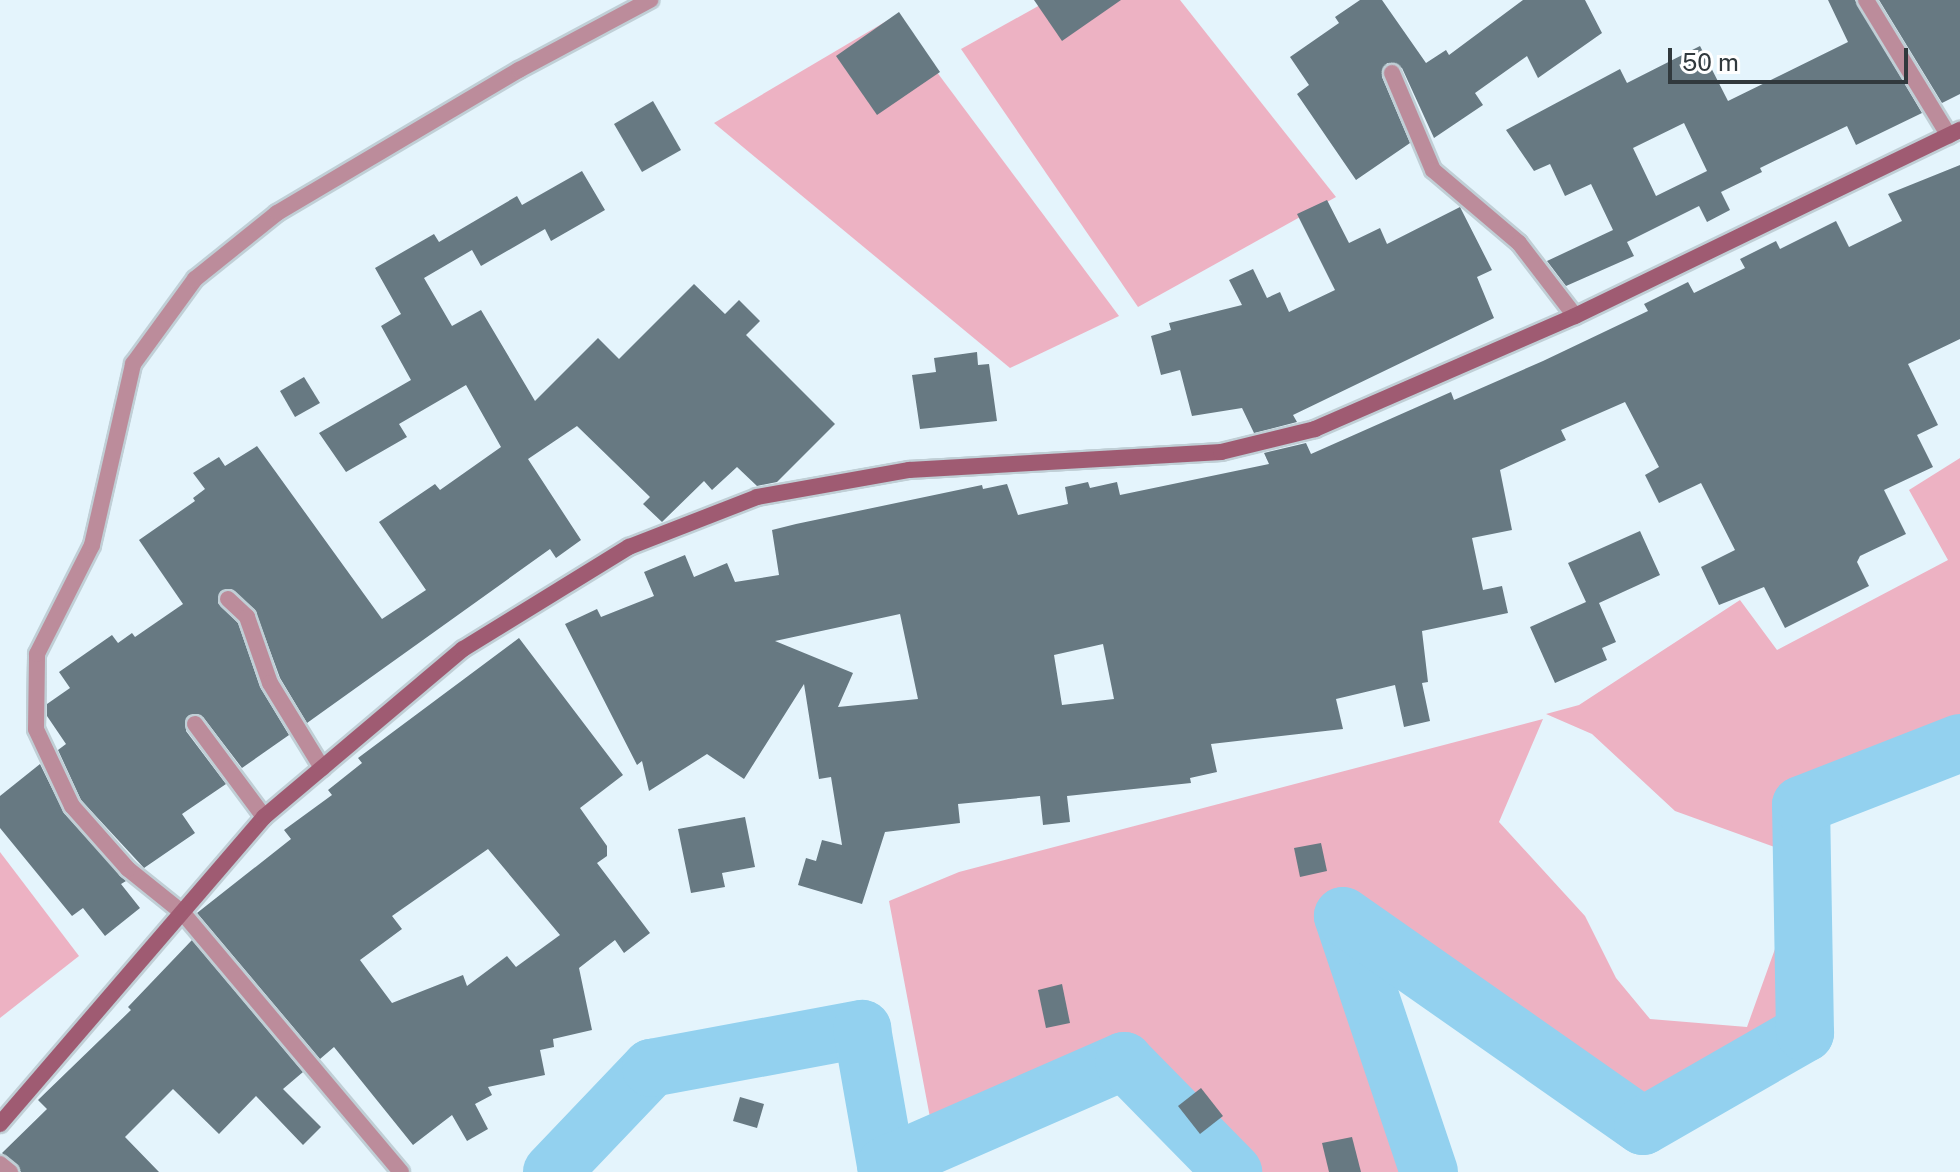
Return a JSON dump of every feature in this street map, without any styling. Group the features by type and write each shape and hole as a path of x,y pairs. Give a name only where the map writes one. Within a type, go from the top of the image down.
{"street":[{"path":"401,1172 184,914 128,869 72,806 36,729 37,654 92,545 133,364 195,279 277,213 519,70 650,0"},
{"path":"0,1124 184,914 264,817 476,641 629,547 757,497 909,470 1163,457 1269,442 1384,402 1575,316 1954,133 1866,0"},
{"path":"1392,73 1433,170 1519,243 1575,316"},
{"path":"228,599 247,617 270,683 322,768"},
{"path":"195,724 264,817"},
{"path":"0,1164 10,1172"}],"shaded area":[{"path":"1049,0 1180,0 1336,197 1138,307 961,49"},
{"path":"895,16 1119,316 1010,368 714,123"},
{"path":"1960,458 1960,767 1825,823 1825,1054 1692,1125 1624,1148 1375,961 1448,1172 1207,1172 1120,1078 939,1165 889,901 959,872 1543,719 1499,822 1585,916 1616,978 1650,1019 1747,1027 1775,949 1783,850 1675,811 1592,734 1546,714 1579,705 1740,600 1777,650 1948,560 1909,490"},
{"path":"0,852 79,956 0,1018"}],"building":[{"path":"1034,0 1121,0 1062,41"},
{"path":"1360,0 1382,0 1426,63 1446,50 1449,55 1523,0 1585,0 1602,33 1538,78 1527,56 1475,93 1483,105 1434,138 1402,68 1387,63 1382,77 1410,143 1356,180 1297,94 1309,85 1290,57 1339,23 1335,17"},
{"path":"1828,0 1855,0 1922,113 1856,145 1847,126 1760,168 1762,172 1721,192 1730,210 1707,222 1699,206 1627,242 1634,256 1566,286 1547,261 1613,230 1591,184 1565,196 1550,164 1534,171 1506,130 1620,69 1627,83 1700,46 1728,101 1848,42","holes":["1684,123 1707,171 1656,196 1633,148"]},
{"path":"1879,0 1960,0 1960,94 1942,103"},
{"path":"899,12 940,72 877,115 836,56"},
{"path":"653,101 681,150 642,172 614,124"},
{"path":"1960,165 1960,339 1908,364 1938,425 1917,435 1933,467 1884,490 1906,534 1860,556 1857,562 1869,586 1785,628 1764,587 1719,605 1701,567 1735,550 1701,483 1659,503 1645,475 1659,467 1625,402 1561,430 1566,440 1500,470 1512,530 1472,538 1483,590 1502,586 1508,613 1422,631 1428,682 1422,683 1430,721 1404,727 1395,685 1336,699 1343,729 1211,744 1217,772 1190,778 1191,783 1067,796 1070,822 1043,825 1040,796 958,804 960,823 885,832 862,904 798,885 806,858 816,861 822,840 842,845 831,777 819,779 804,684 744,779 707,754 649,791 642,761 637,765 565,624 597,609 601,617 654,596 644,572 685,555 694,577 727,563 735,582 779,575 772,530 796,524 982,485 983,489 1007,484 1018,515 1068,504 1065,487 1088,482 1090,488 1117,482 1120,495 1269,464 1264,453 1306,443 1311,454 1451,392 1454,400 1543,361 1648,311 1644,304 1688,282 1694,293 1745,268 1740,259 1776,241 1780,249 1836,221 1849,247 1902,221 1888,194","holes":["900,614 918,699 838,707 853,673 775,641","1103,644 1114,699 1062,705 1054,655"]},
{"path":"582,171 605,210 551,241 545,229 481,266 472,250 424,278 452,326 481,310 535,401 598,338 619,359 694,284 725,314 739,300 760,321 746,335 835,424 777,482 757,486 737,467 712,490 704,481 662,522 643,504 650,497 577,426 528,459 581,540 556,558 550,549 307,723 280,678 255,610 231,589 221,591 218,603 238,623 260,687 289,735 242,768 203,717 188,716 186,731 226,784 182,814 195,833 144,868 81,800 58,750 66,744 47,716 47,704 70,688 59,672 112,635 118,643 132,633 135,637 183,604 139,540 195,501 193,498 205,489 193,473 219,457 225,466 257,446 382,619 426,590 379,522 435,484 440,490 501,447 466,385 399,424 407,437 346,472 319,433 411,380 381,326 401,314 375,268 434,234 439,242 517,196 522,205"},
{"path":"1327,200 1349,243 1380,228 1387,244 1460,207 1492,270 1477,277 1494,318 1293,415 1297,422 1254,433 1242,408 1192,416 1180,370 1161,375 1151,336 1171,330 1169,323 1242,305 1229,280 1253,269 1267,298 1280,292 1289,312 1335,290 1297,214"},
{"path":"977,352 978,365 989,364 997,421 920,429 912,375 936,372 934,358"},
{"path":"304,377 320,403 295,417 280,391"},
{"path":"1640,531 1660,575 1599,603 1616,642 1602,648 1607,660 1555,683 1530,627 1586,602 1568,563"},
{"path":"519,638 623,775 580,808 607,846 607,856 597,863 650,933 624,953 615,940 579,968 592,1030 553,1039 554,1047 540,1050 545,1075 488,1087 492,1095 475,1104 488,1129 467,1141 452,1115 413,1145 334,1047 320,1059 197,913 291,839 284,830 332,795 328,790 362,763 358,758","holes":["488,849 560,935 516,967 507,956 467,986 463,975 392,1003 360,960 402,929 392,916"]},
{"path":"40,764 64,813 126,881 121,884 140,908 105,936 83,908 72,916 0,828 0,796"},
{"path":"745,817 755,867 722,873 725,887 691,893 678,829"},
{"path":"1321,843 1327,871 1300,877 1294,848"},
{"path":"192,940 303,1072 283,1089 321,1127 303,1145 256,1096 219,1134 173,1089 125,1137 159,1172 21,1172 2,1153 47,1109 38,1100 131,1010 128,1007"},
{"path":"1062,984 1070,1023 1046,1028 1038,990"},
{"path":"1201,1088 1223,1116 1200,1134 1178,1106"},
{"path":"740,1097 764,1104 757,1128 733,1121"},
{"path":"1352,1137 1361,1172 1329,1172 1322,1143"}],"waterway":[{"path":"1429,1172 1343,916 1643,1126 1805,1033 1801,805 1960,743"},
{"path":"552,1172 651,1068 862,1029 886,1165 1124,1061 1233,1172"}]}
